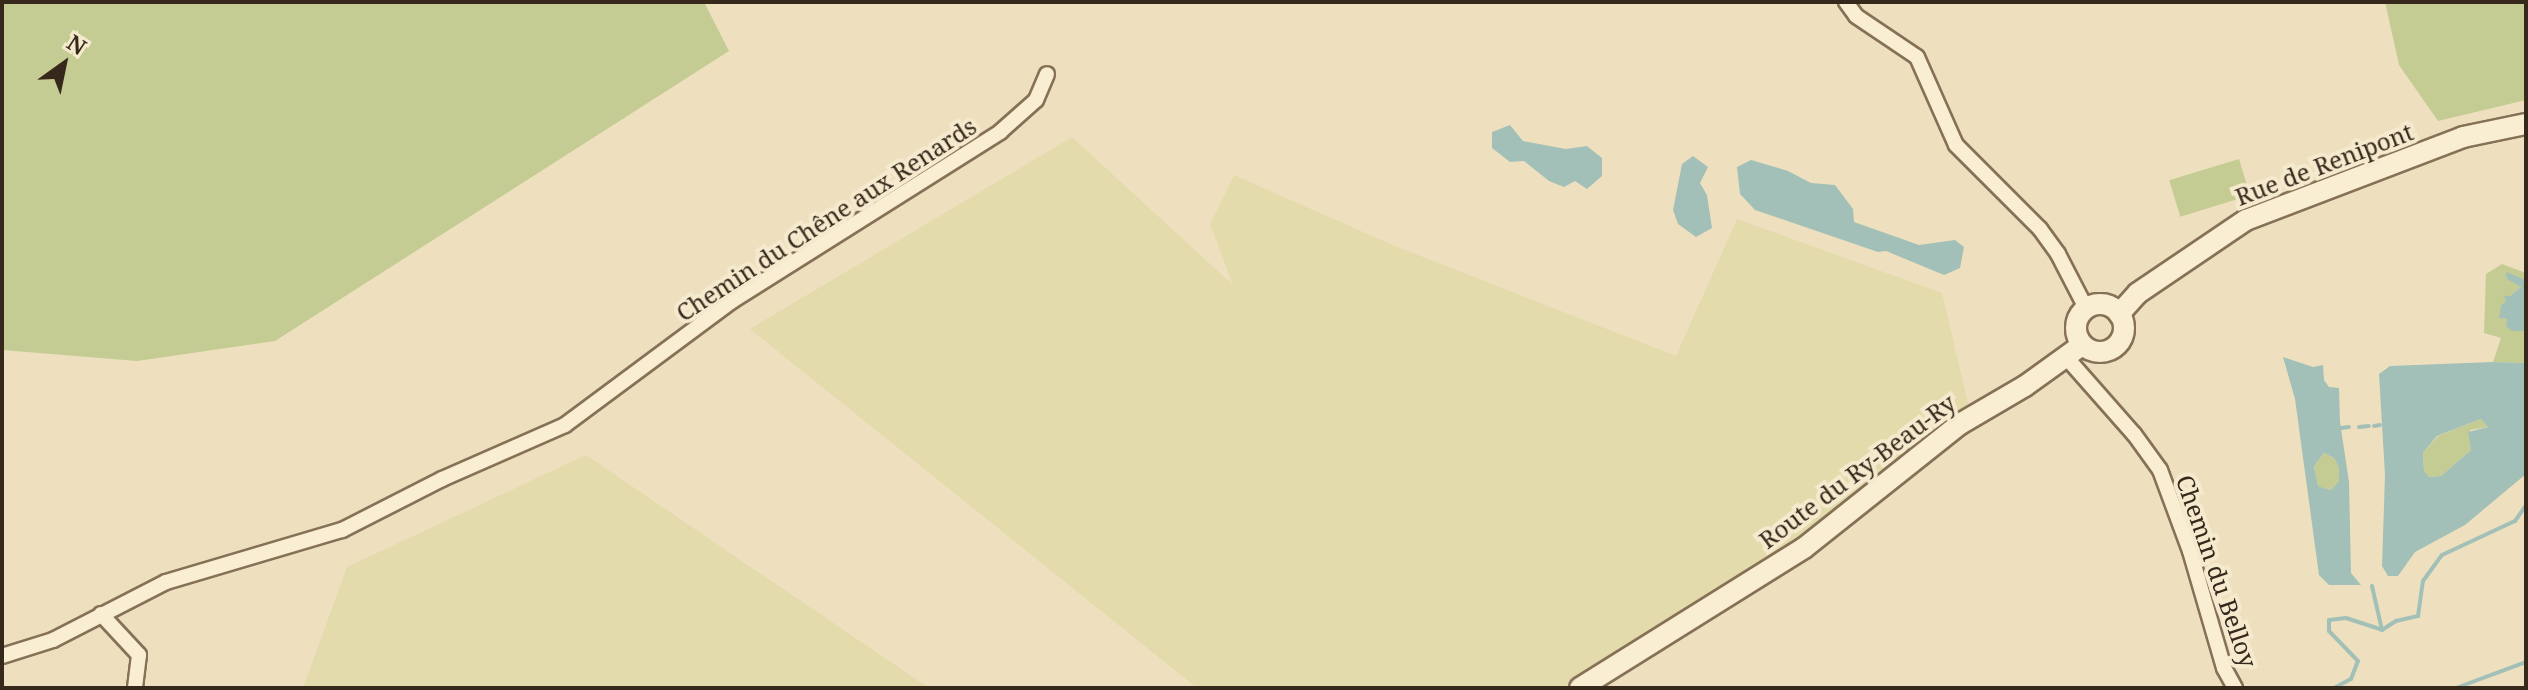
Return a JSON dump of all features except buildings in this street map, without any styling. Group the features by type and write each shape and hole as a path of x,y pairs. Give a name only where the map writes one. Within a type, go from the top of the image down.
{"street":[{"path":"1846,2 1856,16 1917,57 1956,145 2040,229 2058,254 2086,308"},
{"name":"Chemin du Chêne aux Renards","path":"2,656 53,640 166,582 342,530 442,479 565,425 763,280 1000,132 1036,100 1047,74"},
{"name":"Rue de Renipont","path":"2119,314 2138,293 2246,220 2463,137 2526,124"},
{"path":"2104,304 2119,314 2124,329 2118,344 2096,352 2074,351 2075,326 2086,308 2104,304"},
{"name":"Route du Ry-Beau-Ry","path":"1580,688 1804,548 1960,424 2074,351"},
{"name":"Chemin du Belloy","path":"2074,351 2160,470 2190,551 2224,668 2235,688"},
{"path":"101,614 139,655 135,688"}],"shaded area":[{"path":"1072,137 1233,285 1210,224 1234,175 1395,246 1676,356 1737,219 1942,293 1969,407 1787,553 1562,688 1197,688 750,329"},
{"path":"586,455 929,688 303,688 347,567"}],"green space":[{"path":"2,2 704,2 729,51 275,341 137,361 2,350"},
{"path":"2385,2 2526,2 2526,100 2438,121 2399,65"},
{"path":"2239,159 2250,195 2180,217 2169,180"},
{"path":"2502,264 2526,273 2526,280 2507,273 2521,287 2510,296 2500,318 2507,319 2512,331 2526,331 2526,363 2493,362 2501,338 2484,333 2486,274"},
{"path":"2481,419 2488,427 2470,430 2471,450 2441,476 2429,477 2424,471 2423,453 2438,436"},
{"path":"2324,453 2334,458 2339,468 2339,481 2331,490 2318,486 2314,466"}],"water":[{"path":"1510,125 1523,141 1566,149 1587,146 1602,158 1602,176 1587,189 1575,181 1564,187 1549,181 1524,161 1510,162 1492,148 1492,132"},
{"path":"1693,156 1708,167 1700,183 1707,195 1712,228 1696,237 1678,224 1673,210 1682,164"},
{"path":"1751,160 1788,171 1811,183 1835,185 1853,209 1854,222 1919,245 1955,240 1964,247 1960,268 1944,275 1886,251 1878,252 1755,210 1740,194 1737,167"},
{"path":"2506,272 2526,280 2526,331 2512,331 2506,326 2507,319 2499,318 2501,305 2506,302 2504,296 2510,296 2521,287 2507,279"},
{"path":"2283,357 2313,367 2323,365 2324,380 2329,387 2339,388 2340,422 2349,482 2351,573 2361,585 2329,585 2319,575 2295,399","holes":["2324,453 2334,458 2339,468 2339,481 2331,490 2318,486 2314,466"]},
{"path":"2526,363 2526,474 2465,525 2415,552 2398,576 2388,576 2382,566 2385,475 2379,374 2390,366","holes":["2481,419 2488,427 2468,432 2471,450 2441,476 2429,477 2424,471 2423,453 2437,436"]}],"waterway":[{"path":"2374,426 2380,425"},
{"path":"2359,427 2369,426"},
{"path":"2341,428 2349,427"},
{"path":"2334,688 2351,679 2358,661 2329,631 2329,620 2346,618 2382,630 2396,621 2418,616 2423,581 2442,555 2515,521 2526,505"},
{"path":"2372,586 2382,630"},
{"path":"2456,688 2526,662"}]}
